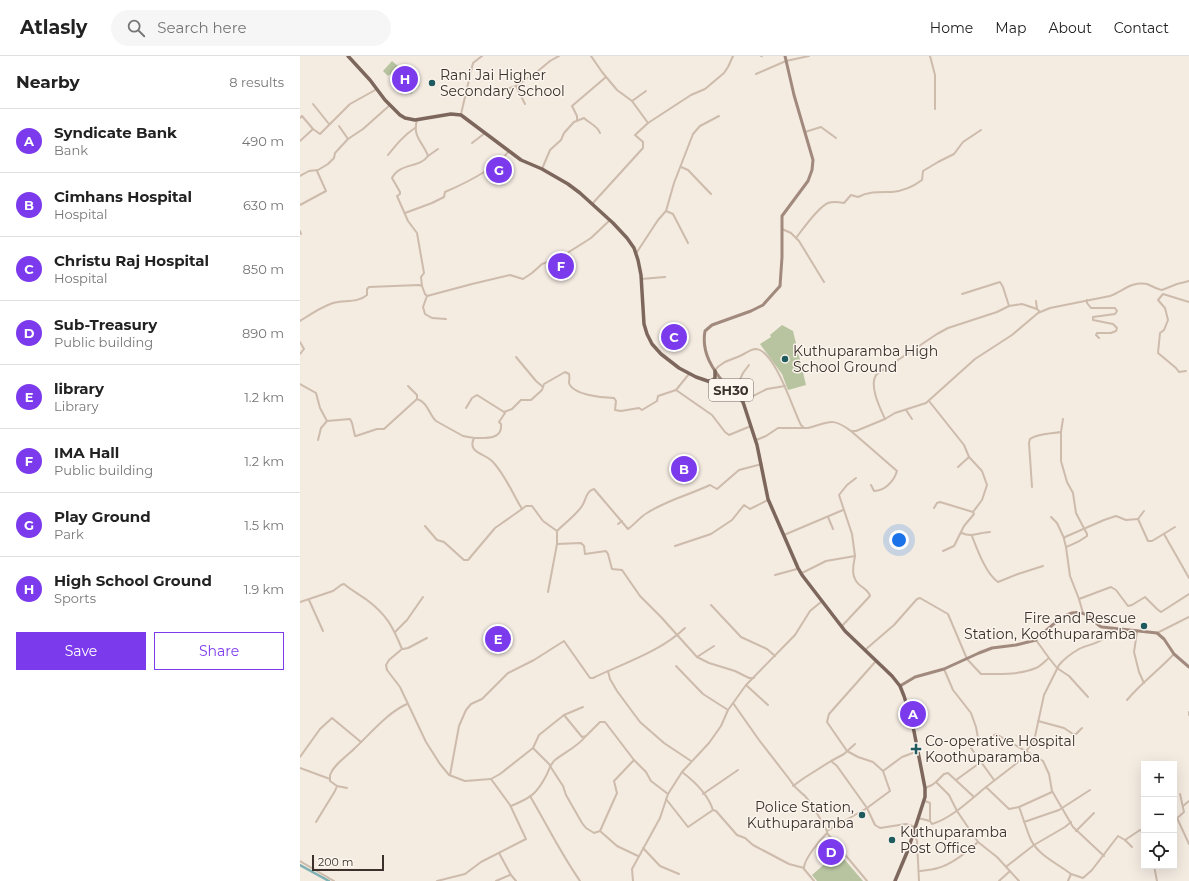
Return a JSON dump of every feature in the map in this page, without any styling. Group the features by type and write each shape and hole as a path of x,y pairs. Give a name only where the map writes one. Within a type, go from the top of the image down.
{"main road":[{"path":"348,56 400,115 417,120 445,114 461,115"},
{"path":"728,388 714,372 709,361 703,340 704,331 712,325 752,311 763,304 780,286 782,216 808,181 812,170 813,160 810,145 794,96 785,56"},
{"name":"SH30","path":"461,115 486,132 521,160 542,169 568,184 610,220 634,248 641,279 644,324 652,344 661,354 679,368 714,384 728,388 743,402 756,440 768,499 801,574 841,626 892,676 900,686 908,708 925,788 925,801 895,881"},
{"path":"708,381 714,379 714,372"},
{"path":"714,384 718,381 718,377"},
{"path":"900,686 915,677 944,668 992,648 1016,645 1036,640 1037,637 1065,616 1073,613 1090,616 1098,626 1137,632 1157,633 1164,639 1174,654 1189,667"}],"street":[{"path":"461,115 474,63 482,56"},
{"path":"485,96 516,86 559,56"},
{"path":"591,56 617,90 632,101 648,123"},
{"path":"592,204 643,148 644,144 635,135 648,123 691,95 705,89 724,73 733,56"},
{"path":"756,74 786,61 808,56"},
{"path":"930,56 935,75 935,109"},
{"path":"577,120 577,116 572,106 606,77"},
{"path":"516,86 525,104"},
{"path":"301,116 320,134 350,104 377,89"},
{"path":"632,101 646,91"},
{"path":"313,104 329,124"},
{"path":"300,176 310,171 316,171 333,160 335,153 348,139 390,105"},
{"path":"636,254 658,220 666,211 674,183 693,134 700,126 719,116"},
{"path":"542,169 550,150 559,142 564,133 577,120 584,118 588,123 596,126 600,133"},
{"path":"417,120 415,128 420,142 428,156"},
{"path":"339,126 348,139"},
{"path":"805,132 821,127 836,138"},
{"path":"388,155 404,136 415,128"},
{"path":"300,141 313,129"},
{"path":"796,238 813,217 823,207 830,203 844,203 851,194 858,197 865,193 893,192 917,184 922,180 923,171 954,154 962,142 981,130"},
{"path":"472,143 486,132"},
{"path":"427,296 422,286 421,277 424,273 418,234 408,222 397,198 400,192 392,176 403,168 422,162 438,149"},
{"path":"404,213 444,197 445,192 458,187 498,163 509,151"},
{"path":"681,167 692,173 711,194"},
{"path":"300,205 326,191 316,171"},
{"path":"666,211 673,214 688,243"},
{"path":"427,296 510,275 521,279 525,278 532,274 542,264 561,257 591,238 610,220"},
{"path":"781,228 791,233 804,247 812,264 824,282"},
{"path":"641,279 665,277"},
{"path":"1186,371 1179,372 1158,353 1160,333 1164,330 1168,320 1165,308 1158,300 1162,292 1177,284 1189,281"},
{"path":"962,294 1000,282 1009,306"},
{"path":"851,431 856,431 885,419 895,413 926,403 975,359 1012,335 1040,312 1050,308 1110,296 1130,285 1138,284 1147,284 1162,292 1189,302"},
{"path":"300,321 335,302 362,298 367,295 367,289 369,287 422,286"},
{"path":"427,296 423,307 425,314 432,318 446,319"},
{"path":"1087,300 1087,303 1091,308 1115,308 1117,311 1115,314 1093,317 1092,319 1096,321 1113,324 1116,326 1116,331 1114,332 1097,333 1096,335 1099,338"},
{"path":"1036,301 1037,309"},
{"path":"885,419 873,385 877,374 936,334 948,328 997,312 1009,306 1022,304 1037,309 1040,312"},
{"path":"300,342 304,349 300,354"},
{"path":"714,372 722,363 756,350 761,351 776,368 799,421 804,428"},
{"path":"516,357 536,381 543,386"},
{"path":"740,398 743,390 738,384 749,365"},
{"path":"408,386 417,396 417,399 427,406 436,421 463,436 479,438 493,437 499,432 502,426 499,422 504,412 512,409 521,400 531,400 542,390 544,384 562,373 568,372 571,386 584,394 614,398 616,401 615,410 621,411 636,408 642,410 657,401 658,396 676,390 690,373"},
{"path":"300,384 316,392 320,408 327,421"},
{"path":"743,402 767,389 785,386"},
{"path":"676,390 712,415 729,435 751,426"},
{"path":"466,408 472,398 477,395 504,412"},
{"path":"318,440 321,428 327,421 350,419 355,436 377,429 384,429 417,399"},
{"path":"929,400 964,445 969,457 982,472 987,485 982,500 973,512 974,514 964,526 954,546 943,551"},
{"path":"906,410 912,419"},
{"path":"1063,419 1061,432 1061,461 1067,482 1073,494 1076,514 1087,536 1078,543 1066,547"},
{"path":"756,440 766,436 778,428 804,428 835,422 840,423 897,471 895,478 884,488 874,491 871,485"},
{"path":"1032,487 1030,439 1061,432"},
{"path":"474,438 472,442 473,449 487,456 500,470 522,509"},
{"path":"472,442 479,438"},
{"path":"958,467 969,457"},
{"path":"557,531 582,505 591,489 594,489 628,528 630,528 647,512 710,485 717,489 739,470 762,464"},
{"path":"841,626 870,596 869,592 855,580 853,575 855,556 852,534 839,495 847,485 856,478"},
{"path":"675,546 711,534 732,520 744,505 750,509 768,499"},
{"path":"934,508 937,503 940,502 973,512"},
{"path":"425,526 437,540 444,542 464,560 468,560 495,528 526,506 532,506 543,521 558,533 548,592"},
{"path":"783,535 843,510"},
{"path":"1138,519 1144,510"},
{"path":"1064,538 1116,516 1126,520 1138,519"},
{"path":"828,517 832,529"},
{"path":"1051,517 1057,523 1064,538 1069,560 1069,571 1080,599 1083,614"},
{"path":"1138,519 1146,541 1152,541 1174,527"},
{"path":"618,524 622,521"},
{"path":"960,534 962,533 972,536 982,532 990,532"},
{"path":"1164,534 1189,578"},
{"path":"972,536 978,553 996,582 1043,566"},
{"path":"557,544 581,543 584,546 585,554 606,551 612,569 622,570 640,596 697,657 709,663 735,671 749,678 754,678"},
{"path":"801,574 826,561 855,556"},
{"path":"775,575 798,568"},
{"path":"300,602 333,591 344,584 352,591 366,599 390,622 402,649"},
{"path":"1080,599 1111,586 1116,590 1128,606 1145,597 1161,612 1189,594"},
{"path":"395,632 407,620 423,597"},
{"path":"865,650 894,625 917,599 920,598 948,614 966,658 981,674 1012,673 1032,669 1040,666 1049,658"},
{"path":"308,599 323,631"},
{"path":"632,881 632,869 660,818 668,794 682,772 717,732 728,710 746,685 795,635 810,611 822,602"},
{"path":"711,605 741,637 766,649 776,656"},
{"path":"1157,633 1189,617"},
{"path":"450,776 459,726 466,710 471,704 482,699 508,673 534,660 564,641 590,678 593,678 659,647 678,635 685,628"},
{"path":"918,818 930,821 932,824 938,822 957,810 994,780 1009,770 1027,751 1036,738 1044,695 1057,668 1062,661 1079,649 1107,636 1109,633 1109,628"},
{"path":"1137,632 1134,652 1139,672 1144,683"},
{"path":"427,638 408,648 402,649 389,660 386,665 387,670 400,688 426,742 440,764 450,776 465,781 491,779 500,774 533,748 539,735 564,715 582,707"},
{"path":"1036,640 1057,668 1069,676 1088,698"},
{"path":"697,657 714,646"},
{"path":"1127,700 1174,654"},
{"path":"804,868 815,848 827,832 867,808 890,791 883,771 873,762 858,757 847,751 827,722 829,714 876,661"},
{"path":"676,666 703,694 728,710"},
{"path":"944,668 953,690 971,713 978,738 986,740 996,734 1043,761 1049,774 1052,791 1070,822 1076,831 1104,856"},
{"path":"608,671 610,679 617,691 640,722 664,743 691,761"},
{"path":"746,685 768,705"},
{"path":"733,703 793,786 805,797 827,832 866,881"},
{"path":"330,779 330,775 338,763 383,721 402,706 407,704"},
{"path":"564,715 580,736 586,736"},
{"path":"300,757 320,729 332,718 361,743"},
{"path":"511,806 535,794 550,766 555,760 578,744 600,722 603,721 634,760 646,772 651,781 668,794"},
{"path":"1038,721 1064,728 1073,734 1076,734 1082,728"},
{"path":"793,786 847,751 855,744"},
{"path":"533,748 550,766 586,828 594,833 600,831 617,793 614,781 634,760"},
{"path":"971,748 994,780"},
{"path":"883,771 902,757 918,751"},
{"path":"831,761 837,766 867,808 875,824 880,828 906,824 915,827"},
{"path":"955,780 981,762"},
{"path":"300,768 330,779 330,782 337,786 346,788"},
{"path":"703,794 738,770"},
{"path":"682,772 696,784 708,800 713,810 716,811 737,836 745,838 753,845 789,864 804,868 814,881"},
{"path":"925,788 932,785 946,773 974,797"},
{"path":"437,881 464,874 481,862 526,839 511,806 491,779"},
{"path":"936,782 949,795 978,842 998,857 1019,881"},
{"path":"316,822 337,786"},
{"path":"986,787 1009,809 1052,791"},
{"path":"1024,822 1062,808 1090,790"},
{"path":"1180,794 1184,812 1178,818 1189,844"},
{"path":"530,796 550,830 562,855 580,881"},
{"path":"666,799 688,827 713,810"},
{"path":"925,801 930,803 930,821"},
{"path":"1183,806 1189,801"},
{"path":"1019,806 1034,845 1040,852 1071,874 1083,878 1104,856 1118,836 1132,847"},
{"path":"1076,831 1094,813"},
{"path":"1007,866 1034,845 1065,827 1070,822"},
{"path":"1125,840 1141,830"},
{"path":"600,831 617,846 638,856"},
{"path":"914,831 917,841 920,871 919,881"},
{"path":"920,871 948,864 978,842"},
{"path":"643,848 660,866 679,874"},
{"path":"498,853 516,881"},
{"path":"300,861 334,881"},
{"path":"1155,869 1157,881"},
{"path":"999,881 1011,871"},
{"path":"1068,881 1071,874"},
{"path":"496,881 511,875"}],"green space":[{"path":"392,61 420,85 411,94 390,74 388,76 383,71"},
{"name":"Kuthuparamba High School Ground","path":"782,325 793,331 806,385 788,390 782,374 760,344 771,337 770,335"},
{"path":"838,852 863,881 817,881 812,875"}],"waterway":[{"path":"300,865 329,881"}],"place":[{"name":"High School Ground","path":"405,79"},
{"name":"Rani Jai Higher Secondary School","path":"432,83"},
{"name":"Play Ground","path":"499,170"},
{"name":"IMA Hall","path":"561,266"},
{"name":"Christu Raj Hospital","path":"674,337"},
{"name":"Kuthuparamba High School Ground","path":"785,359"},
{"name":"Cimhans Hospital","path":"684,469"},
{"name":"Fire and Rescue Station, Koothuparamba","path":"1144,626"},
{"name":"library","path":"498,639"},
{"name":"Syndicate Bank","path":"913,714"},
{"name":"Co-operative Hospital Koothuparamba","path":"916,749"},
{"name":"Police Station, Kuthuparamba","path":"862,815"},
{"name":"Kuthuparamba Post Office","path":"892,840"},
{"name":"Sub-Treasury","path":"831,852"}]}
